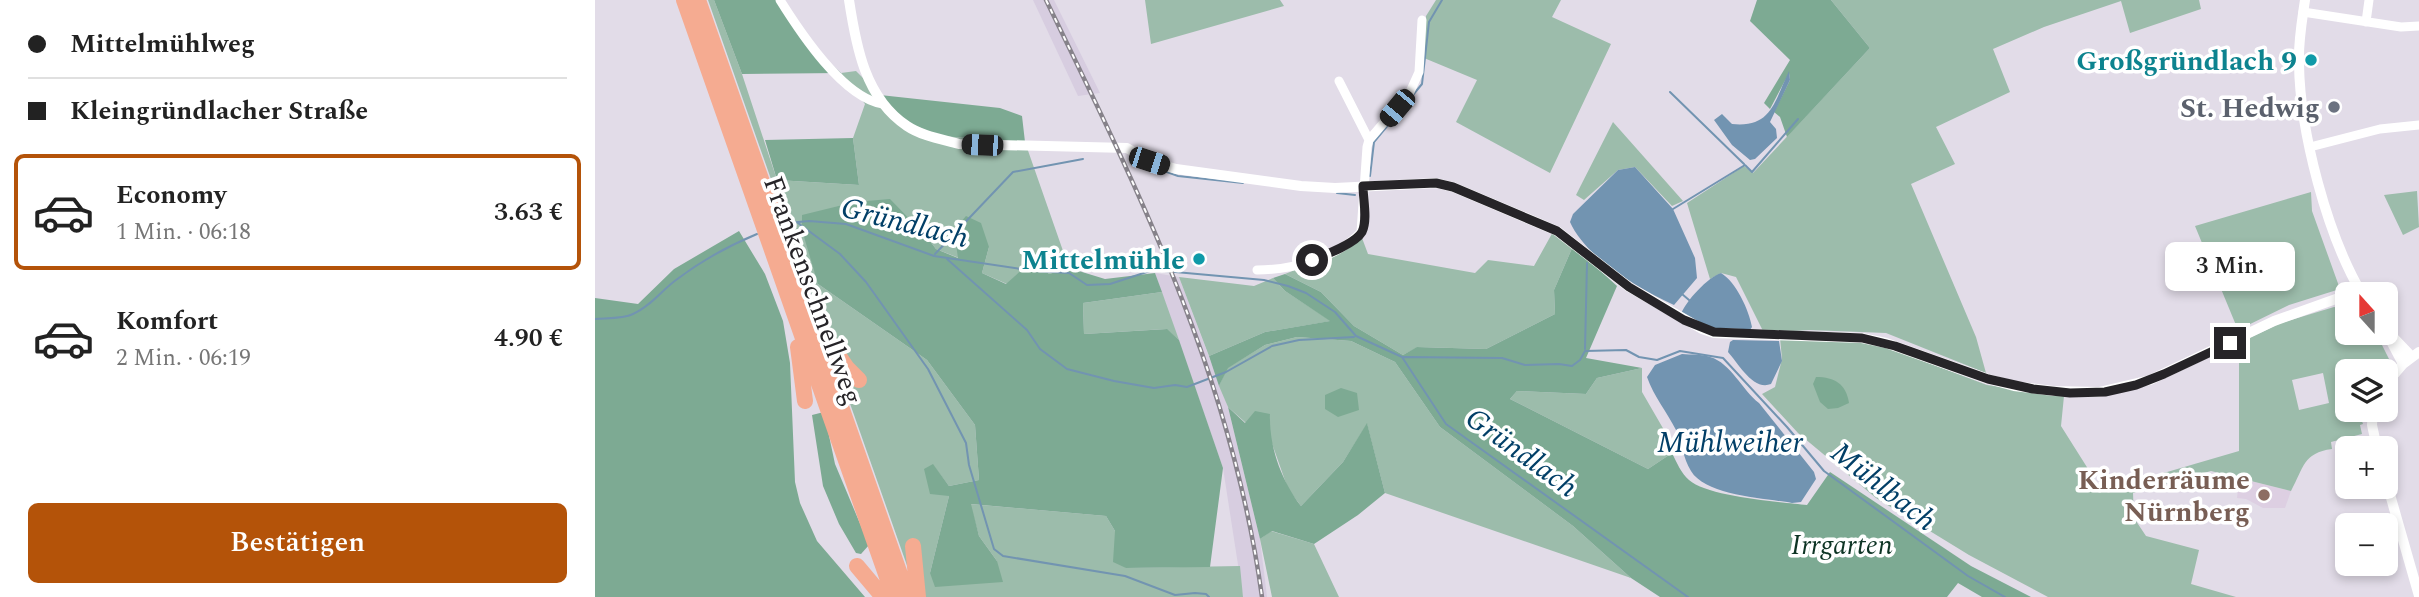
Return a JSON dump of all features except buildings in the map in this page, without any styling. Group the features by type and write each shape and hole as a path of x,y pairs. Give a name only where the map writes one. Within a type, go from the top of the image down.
{"highway":[{"name":"Frankenschnellweg","path":"684,0 908,597"},
{"name":"Frankenschnellweg","path":"698,0 894,597"},
{"path":"798,304 859,380"},
{"path":"798,304 805,401"},
{"path":"913,547 918,597"},
{"path":"857,566 883,597"}],"street":[{"path":"780,0 804,40 837,75 871,102 883,104"},
{"path":"849,0 858,51 869,81 883,104 908,127 933,137 959,144 1127,148 1149,161 1176,169 1301,186 1335,188 1436,183 1453,187 1557,231 1629,287 1684,320 1714,332 1862,338 1895,346 1988,379 2043,390 2088,393 2136,385 2187,364 2274,321 2335,300"},
{"path":"2305,0 2299,59 2310,147 2350,282"},
{"path":"2366,22 2369,0"},
{"path":"2303,12 2401,27 2419,26"},
{"path":"1258,270 1279,270 1295,266 1329,253 1355,239 1361,232 1364,224 1363,186 1369,141 1410,92 1415,82 1419,72 1422,20"},
{"path":"1339,80 1369,141"},
{"path":"2310,147 2380,129 2419,125"},
{"path":"2398,345 2410,358 2398,371"},
{"path":"2391,499 2419,596"}],"shaded area":[{"path":"1033,0 1054,0 1100,93 1078,96"},
{"path":"1155,273 1179,277 1228,407 1260,539 1267,597 1243,597 1223,468"},
{"name":"Kinderräume Nürnberg","path":"2239,478 2291,491 2285,508 2263,508 2246,499 2237,498"}],"green space":[{"path":"708,0 714,0 777,180 859,185 853,138 865,104 841,73 856,71 880,95 940,136 1025,142 1069,268 1049,274 1034,259 1007,284 982,273 989,247 959,258 936,249 927,237 818,284 927,360 975,425 979,480 949,486 933,465 949,496 930,573 997,561 979,536 970,504 1106,516 1115,531 1126,568 1240,566 1243,597 923,597 910,574"},
{"path":"714,0 779,0 809,44 841,73 742,74"},
{"path":"1145,0 1280,0 1284,6 1151,44"},
{"path":"1436,0 1561,0 1552,17 1611,44 1550,173 1456,122 1477,80 1424,58 1426,16"},
{"path":"1757,0 1831,0 1870,48 1787,137 1780,117 1774,112 1790,80 1789,73 1770,109 1764,103 1790,60 1750,21"},
{"path":"1831,0 2199,0 2201,9 2130,33 2121,1 2044,27 1993,49 2010,92 1936,127 1955,164 1911,184 1976,337 1986,373 1886,333 1809,330 1764,333 1736,277 1721,273 1710,279 1687,203 1744,166 1753,173 1870,48"},
{"path":"880,95 1000,108 1022,116 1025,142 940,136 907,122"},
{"path":"1613,122 1683,201 1672,206 1635,167 1618,170 1584,200 1576,195"},
{"path":"853,138 859,185 777,180 765,140"},
{"path":"2417,191 2419,227 2403,235 2384,195"},
{"path":"2311,192 2312,211 2337,282 2335,282 2335,291 2289,305 2238,330 2195,226"},
{"path":"890,199 936,249 958,258 954,230 966,216 981,223 989,247 982,273 1006,284 1034,259 1049,274 1069,268 1105,279 1155,273 1162,292 1083,303 1084,334 1167,329 1179,340 1223,468 1210,567 1126,568 1113,562 1115,531 1106,516 971,504 979,536 997,561 1003,582 935,587 930,573 949,496 930,494 924,469 933,464 949,486 979,480 975,425 927,360 818,284 802,230 802,215 855,202"},
{"path":"1554,230 1573,246 1554,290 1555,314 1486,349 1418,347 1403,355 1354,326 1321,292 1285,274 1332,255 1362,238 1368,254 1475,273 1488,260 1534,266"},
{"path":"739,231 765,274 783,321 790,363 795,482 800,503 817,541 865,597 595,597 595,298 638,304 674,269"},
{"name":"Irrgarten","path":"1573,246 1617,286 1586,358 1642,368 1597,378 1586,394 1517,391 1510,399 1648,469 1672,453 1689,480 1698,486 1728,495 1807,505 1830,472 1971,566 2031,597 1982,597 1958,583 1947,597 1660,597 1631,578 1573,526 1440,427 1395,362 1351,341 1297,337 1265,345 1228,368 1219,386 1209,356 1265,332 1330,321 1285,291 1273,278 1285,274 1321,292 1354,326 1403,355 1417,347 1486,349 1555,314 1554,290"},
{"path":"1179,277 1254,286 1273,278 1285,291 1331,321 1265,332 1209,356"},
{"path":"1162,292 1179,340 1166,329 1084,334 1083,303"},
{"path":"2334,307 2335,345 2382,345 2389,359 2335,359 2335,422 2362,422 2360,425 2362,434 2335,436 2335,441 2331,442 2332,449 2315,454 2305,462 2291,491 2211,471 2133,493 2134,518 2146,536 2199,550 2191,584 2236,597 2048,597 1969,555 1876,498 1798,433 1762,394 1775,387 1782,359 1780,338 1875,343 1987,385 2064,396 2061,426 2102,491 2239,451 2239,343 2281,323","holes":["2323,373 2329,403 2299,410 2292,380"]},
{"path":"1297,337 1351,341 1395,362 1440,427 1573,526 1631,578 1385,493 1367,424 1343,462 1301,506 1288,489 1269,435 1270,414 1246,423 1228,407 1219,386 1227,368 1265,345"},
{"path":"1642,368 1642,392 1664,430 1672,453 1648,469 1510,399 1517,391 1586,394 1597,378"},
{"path":"1816,377 1829,378 1839,383 1849,403 1828,409 1820,402 1813,384"},
{"path":"1341,388 1357,393 1359,410 1338,417 1325,409 1325,395"},
{"path":"1228,407 1245,423 1255,411 1270,414 1278,462 1301,506 1343,462 1367,423 1385,493 1358,515 1314,544 1272,531 1260,539"},
{"path":"824,412 835,464 869,545 861,554 856,553 839,524 823,486 812,415"},
{"path":"1271,531 1314,544 1339,597 1272,597 1260,539"}],"water":[{"path":"1789,71 1790,80 1770,122 1776,129 1777,138 1755,159 1750,160 1732,145 1714,120 1722,114 1732,124 1745,124 1764,117 1775,102"},
{"path":"1635,167 1673,209 1695,258 1697,278 1674,305 1630,281 1601,260 1588,248 1570,222 1573,214 1618,170"},
{"path":"1721,273 1741,297 1752,327 1750,330 1711,329 1681,314 1698,290"},
{"path":"1733,340 1779,341 1782,361 1771,384 1758,384 1742,369 1728,352"},
{"name":"Mühlweiher","path":"1682,354 1704,355 1717,360 1759,403 1814,472 1816,479 1801,502 1792,503 1722,491 1709,486 1691,471 1676,430 1647,377 1655,365"}],"waterway":[{"path":"1370,176 1374,142 1422,84 1429,22 1442,0"},
{"path":"1670,92 1744,164"},
{"path":"1673,209 1745,165 1752,172 1798,119"},
{"path":"935,254 1013,172 1083,159"},
{"path":"1156,168 1178,176 1243,183"},
{"path":"1337,193 1355,195"},
{"name":"Gründlach","path":"788,223 809,221 846,224 934,256 1034,271 1069,273 1087,285 1110,284 1153,270 1264,280 1306,293 1335,312 1356,336 1402,357 1446,424 1688,597"},
{"path":"798,223 840,254 866,282 928,369 966,443 969,465 994,549 1003,556 1125,576 1175,595 1195,593 1209,597"},
{"name":"Gründlach","path":"595,319 625,317 639,311 695,266 757,234"},
{"path":"947,259 1027,330 1040,349 1067,369 1114,381 1154,388 1175,385 1187,387 1226,372 1272,346 1299,340 1354,337"},
{"path":"1585,349 1587,263"},
{"path":"1682,294 1689,300"},
{"name":"Mühlbach","path":"1403,357 1502,358 1525,365 1572,366 1580,360 1585,351 1626,350 1639,357 1657,360 1680,351 1723,358 1824,471 1968,576 2005,597"}],"railway":[{"path":"1046,0 1148,217 1206,364 1229,439 1248,517 1262,597"}],"place":[{"name":"Großgründlach 9","path":"2311,60"},
{"name":"St. Hedwig","path":"2334,107"},
{"name":"Mittelmühle","path":"1199,259"},
{"name":"Kinderräume Nürnberg","path":"2264,495"}],"route":[{"path":"1312,260 1355,239 1361,232 1364,224 1363,186 1436,183 1453,187 1540,222 1557,231 1629,287 1684,320 1702,329 1725,335 1822,335 1862,338 1895,346 2014,386 2070,393 2105,392 2136,385 2230,343"}]}
